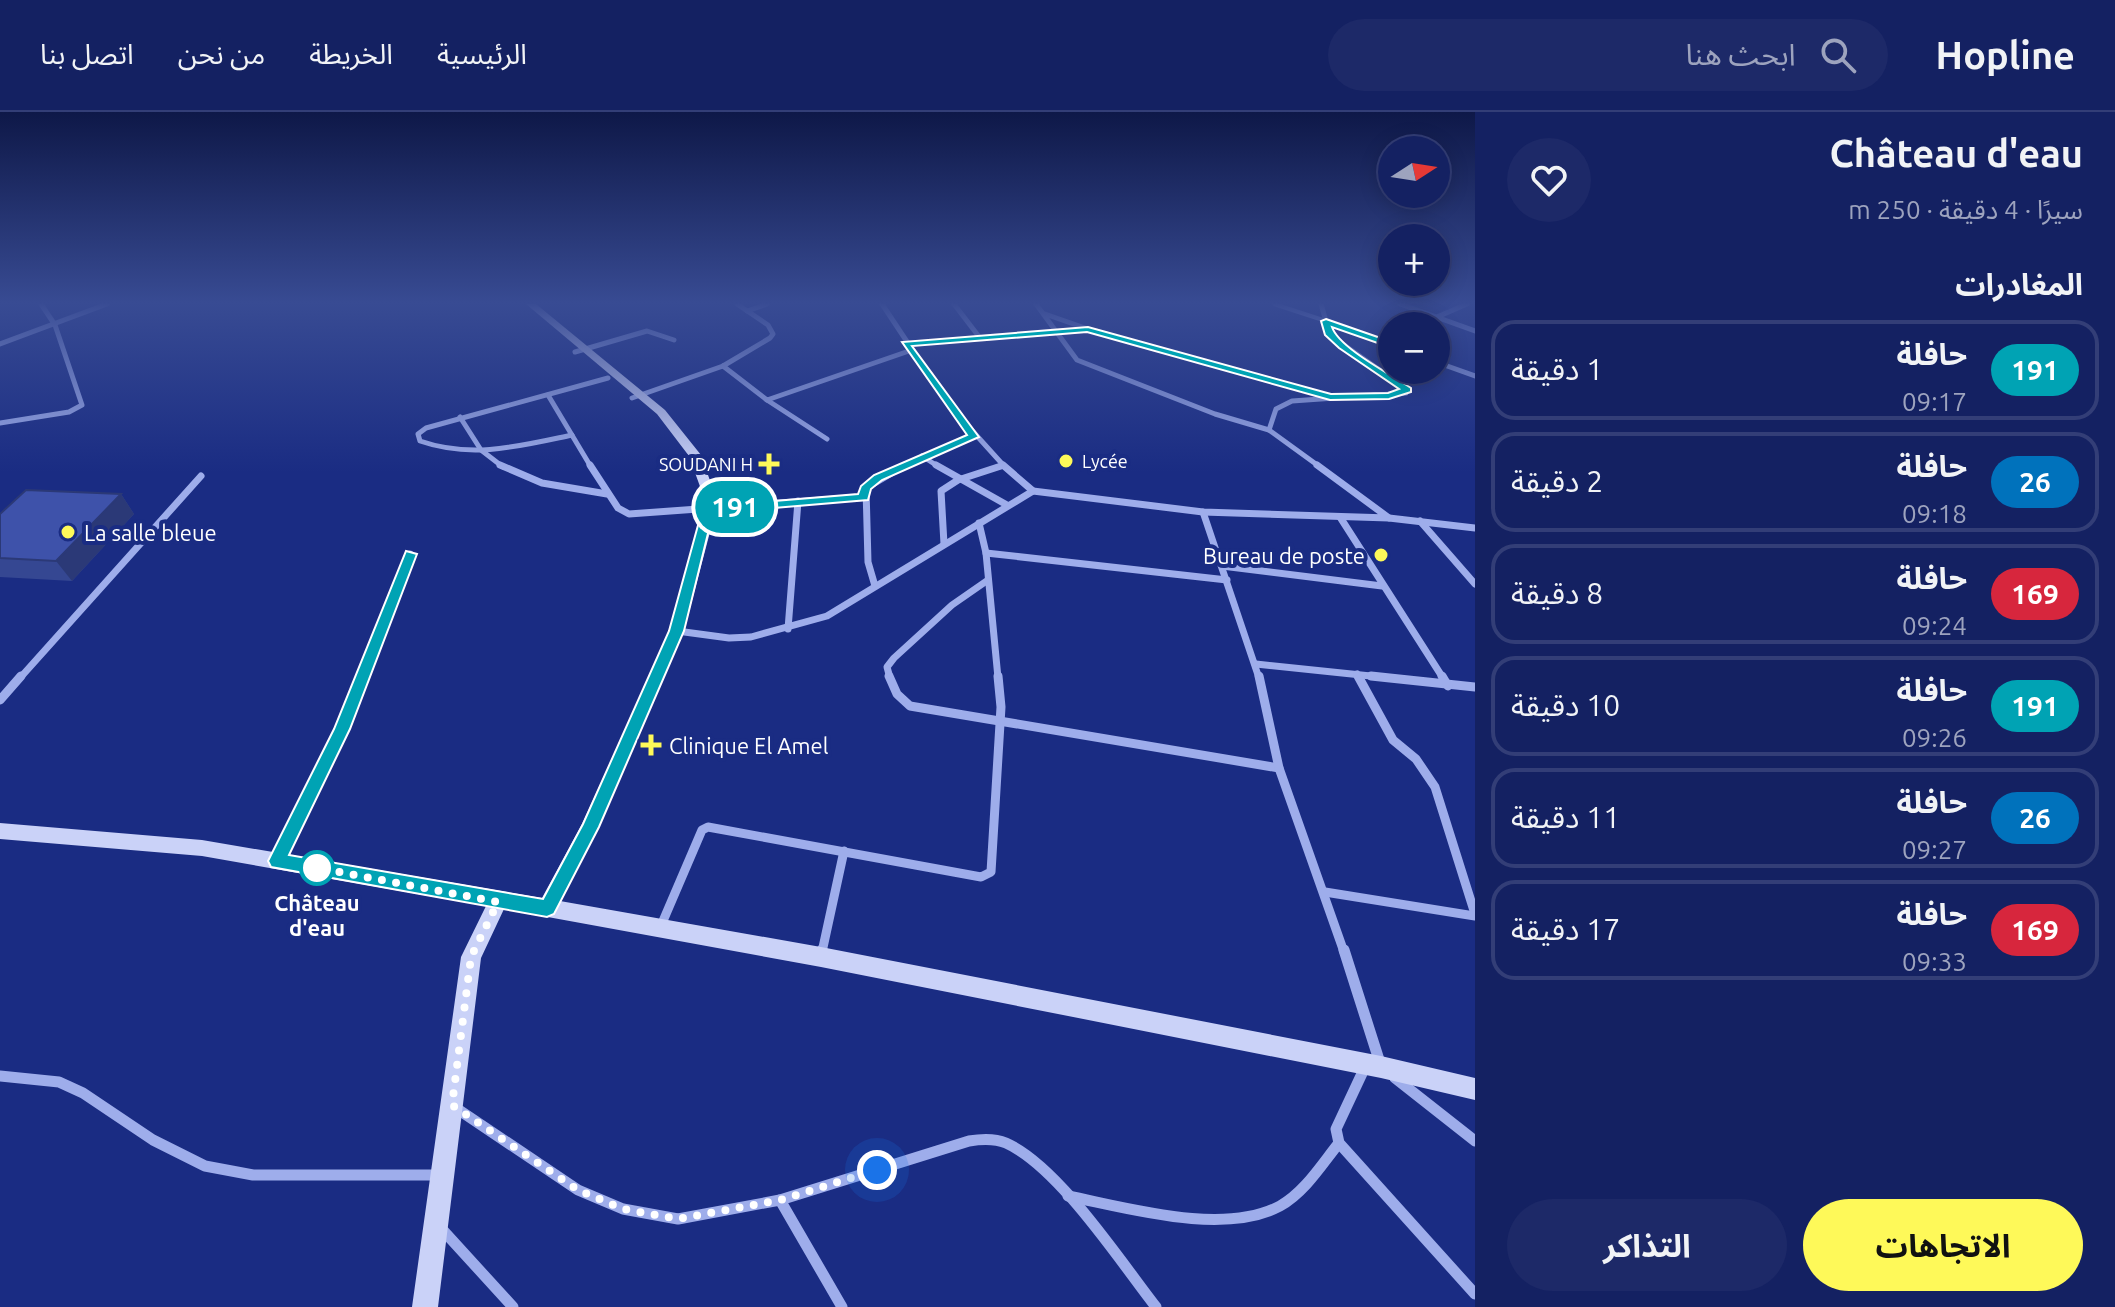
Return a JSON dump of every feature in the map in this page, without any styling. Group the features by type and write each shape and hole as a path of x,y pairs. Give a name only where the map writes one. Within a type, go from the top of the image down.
{"main road":[{"path":"589,360 608,378 636,396"},
{"path":"547,908 590,827 677,631 707,505 694,471 669,433 636,396 591,360"},
{"path":"0,831 202,848 498,902 547,908 821,957 1374,1066 1475,1089"},
{"path":"425,1307 471,957 498,902"}],"street":[{"path":"0,423 80,408 81,401 67,360"},
{"path":"636,396 723,366 733,360"},
{"path":"767,400 875,360"},
{"path":"916,360 974,437 1001,466 1033,491 1203,512 1389,518 1475,528"},
{"path":"1079,360 1215,414 1269,430 1389,518"},
{"path":"1196,360 1330,397"},
{"path":"1269,430 1276,409 1284,404 1330,397 1389,396 1407,390 1362,360"},
{"path":"723,366 767,400 827,439"},
{"path":"1450,367 1475,376"},
{"path":"572,435 483,453 455,451 420,441 418,434 422,429 460,417 608,378"},
{"path":"548,395 607,494 618,508 629,514 707,505 864,497"},
{"path":"460,417 483,453 518,474 578,491 607,494"},
{"path":"875,586 868,562 864,497 871,482 922,456 974,437"},
{"path":"922,456 958,480 1007,505"},
{"path":"944,544 941,491 958,480 1001,466"},
{"path":"0,700 201,476"},
{"path":"677,631 729,638 788,629 827,616 1033,491"},
{"path":"788,629 798,501"},
{"path":"1203,512 1256,664 1279,768 1325,892 1374,1066 1475,1141"},
{"path":"1340,517 1383,586 1419,635 1448,686"},
{"path":"1420,521 1475,584"},
{"path":"660,928 704,828 981,877 988,875 993,860 1001,724 986,553 979,523"},
{"path":"986,553 1227,580"},
{"path":"277,861 342,729 410,554"},
{"path":"1222,566 1383,586"},
{"path":"988,580 952,605 887,667 892,690 910,706 1001,724 1279,768"},
{"path":"1256,664 1475,687"},
{"path":"1325,892 1475,915 1435,787 1416,759 1393,740 1357,674"},
{"path":"821,957 844,851"},
{"path":"1374,1066 1336,1129 1339,1143 1475,1294"},
{"path":"0,1076 59,1082 153,1140 205,1166 253,1175 443,1175"},
{"path":"452,1105 578,1190 623,1209 678,1219 780,1200 929,1153 986,1139 1005,1142 1021,1150 1067,1196 1156,1307"},
{"path":"1067,1196 1191,1218 1253,1218 1281,1206 1339,1143"},
{"path":"780,1200 842,1307"},
{"path":"436,1224 513,1307"}],"building":[{"path":"26,490 121,494 56,561 0,558 0,514"}],"bus line":[{"name":"191","path":"410,554 342,729 277,861 498,902 547,908 590,827 677,631 708,510 864,497 866,488 878,477 922,456 974,437 916,360"},
{"name":"191","path":"1196,360 1330,397 1406,393 1407,390 1399,384"},
{"name":"191","path":"1363,360 1378,370"}],"place":[{"name":"Lycée","path":"1066,461"},
{"name":"SOUDANI H","path":"769,464"},
{"name":"La salle bleue","path":"68,532"},
{"name":"Bureau de poste","path":"1381,555"},
{"name":"Clinique El Amel","path":"651,745"},
{"name":"Château d'eau","path":"317,868"}],"route":[{"path":"317,868 307,866 498,902 471,957 452,1105 578,1190 623,1209 678,1219 780,1200 877,1170"}]}
